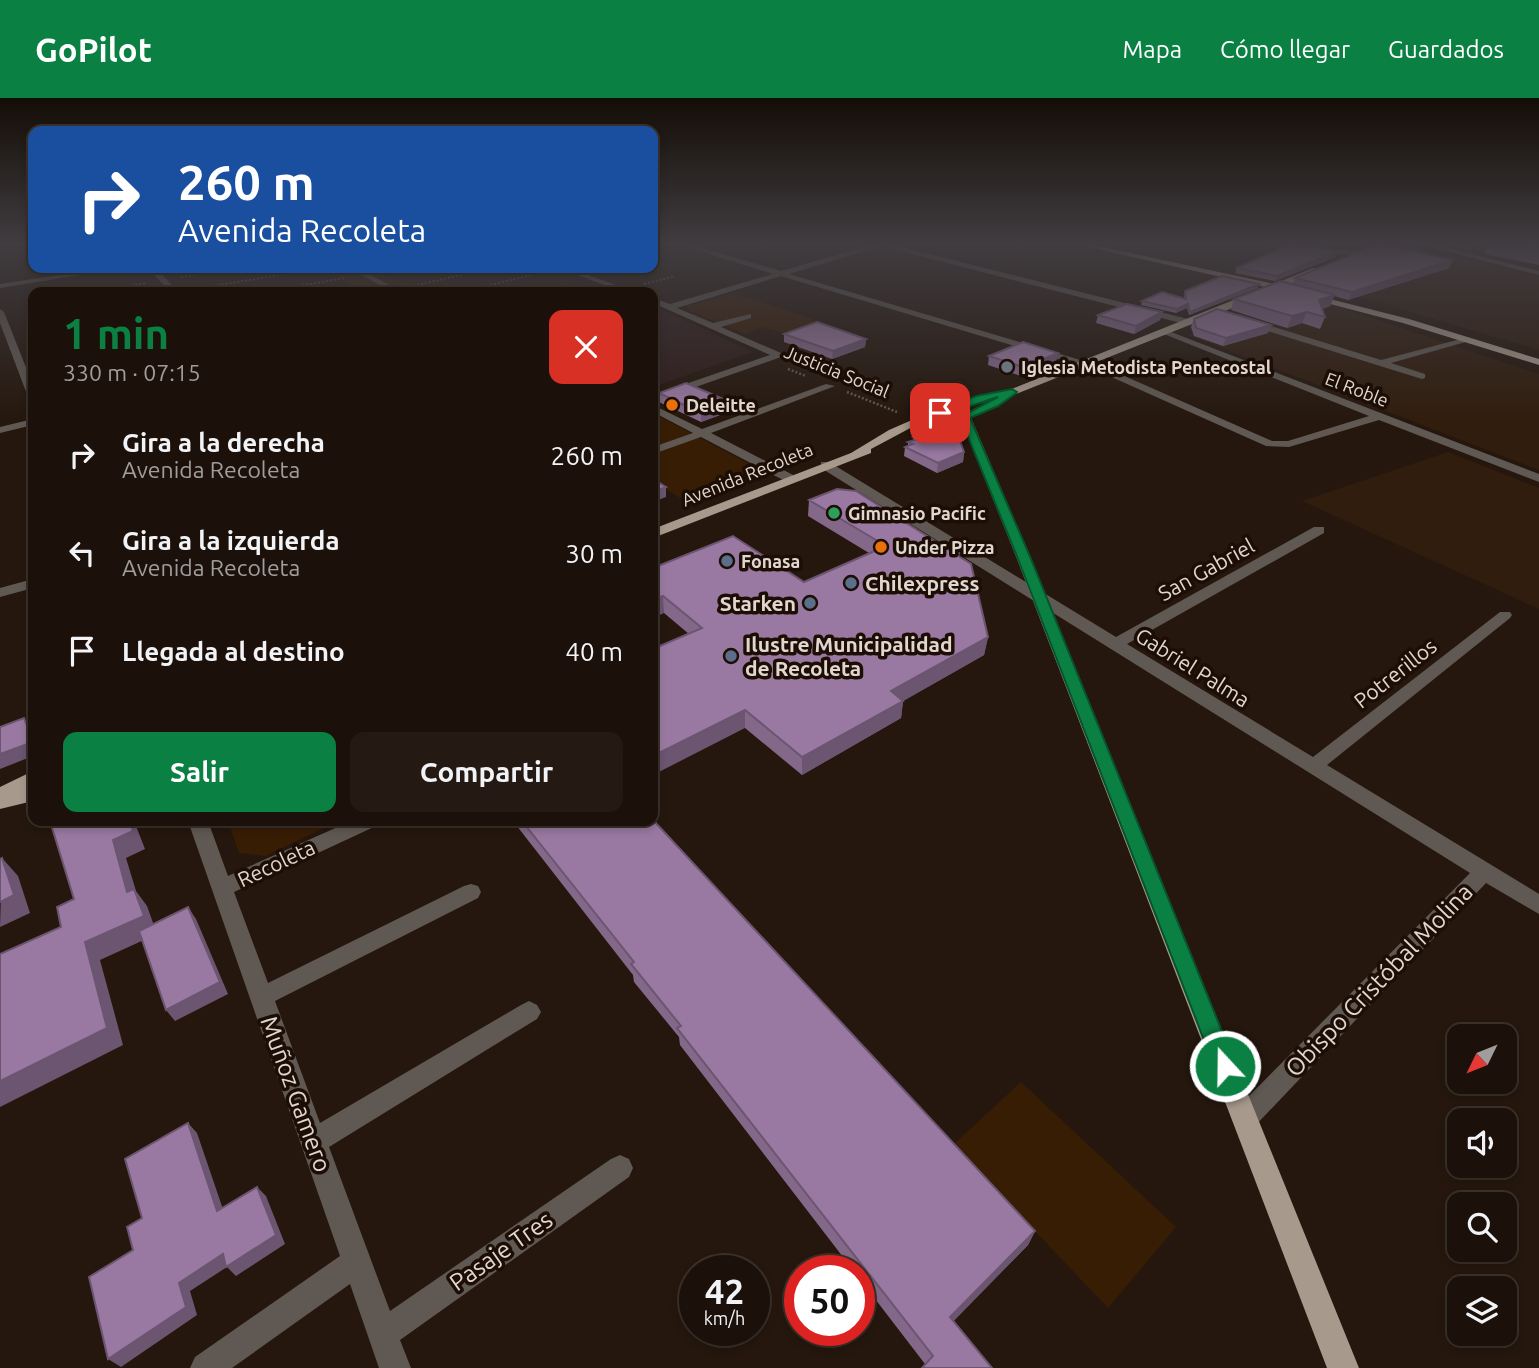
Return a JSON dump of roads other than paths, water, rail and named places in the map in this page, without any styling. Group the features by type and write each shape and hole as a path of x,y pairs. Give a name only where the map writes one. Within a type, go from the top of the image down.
{"main road":[{"name":"Avenida Recoleta","path":"857,453 877,439 919,421 995,404 1012,392 1233,303"},
{"path":"1347,303 1539,362"},
{"path":"1354,303 1406,321"},
{"name":"Avenida Recoleta","path":"658,532 857,453 909,439 962,411"},
{"path":"962,411 1041,600 1343,1368"},
{"path":"0,795 28,780"},
{"path":"0,802 28,794"}],"street":[{"path":"881,303 1084,363 1270,444 1289,444 1380,416"},
{"path":"1115,303 1189,322"},
{"name":"Justicia Social","path":"658,396 778,355 659,304"},
{"path":"1214,311 1227,315"},
{"path":"0,312 28,384"},
{"path":"714,327 748,316"},
{"path":"1240,319 1422,376"},
{"name":"El Roble","path":"1163,332 1539,478"},
{"path":"1381,363 1468,340"},
{"path":"658,449 830,386"},
{"path":"658,410 792,479"},
{"path":"0,430 28,423"},
{"name":"Gabriel Palma","path":"825,466 1539,905"},
{"name":"San Gabriel","path":"1114,645 1319,530"},
{"path":"0,593 28,585"},
{"name":"Potrerillos","path":"1313,767 1506,615"},
{"name":"Muñoz Gamero","path":"200,826 395,1368"},
{"name":"Recoleta","path":"222,888 358,826"},
{"name":"Obispo Cristóbal Molina","path":"1245,1118 1484,872"},
{"path":"261,997 471,892"},
{"path":"313,1142 529,1012"},
{"name":"Pasaje Tres","path":"383,1334 620,1168"},
{"path":"206,1368 357,1262"}],"place":[{"name":"Iglesia Metodista Pentecostal","path":"1007,367"},
{"name":"Deleitte","path":"672,405"},
{"name":"Gimnasio Pacific","path":"834,513"},
{"name":"Under Pizza","path":"881,547"},
{"name":"Fonasa","path":"727,561"},
{"name":"Chilexpress","path":"851,583"},
{"name":"Starken","path":"810,603"},
{"name":"Ilustre Municipalidad de Recoleta","path":"731,656"}]}
